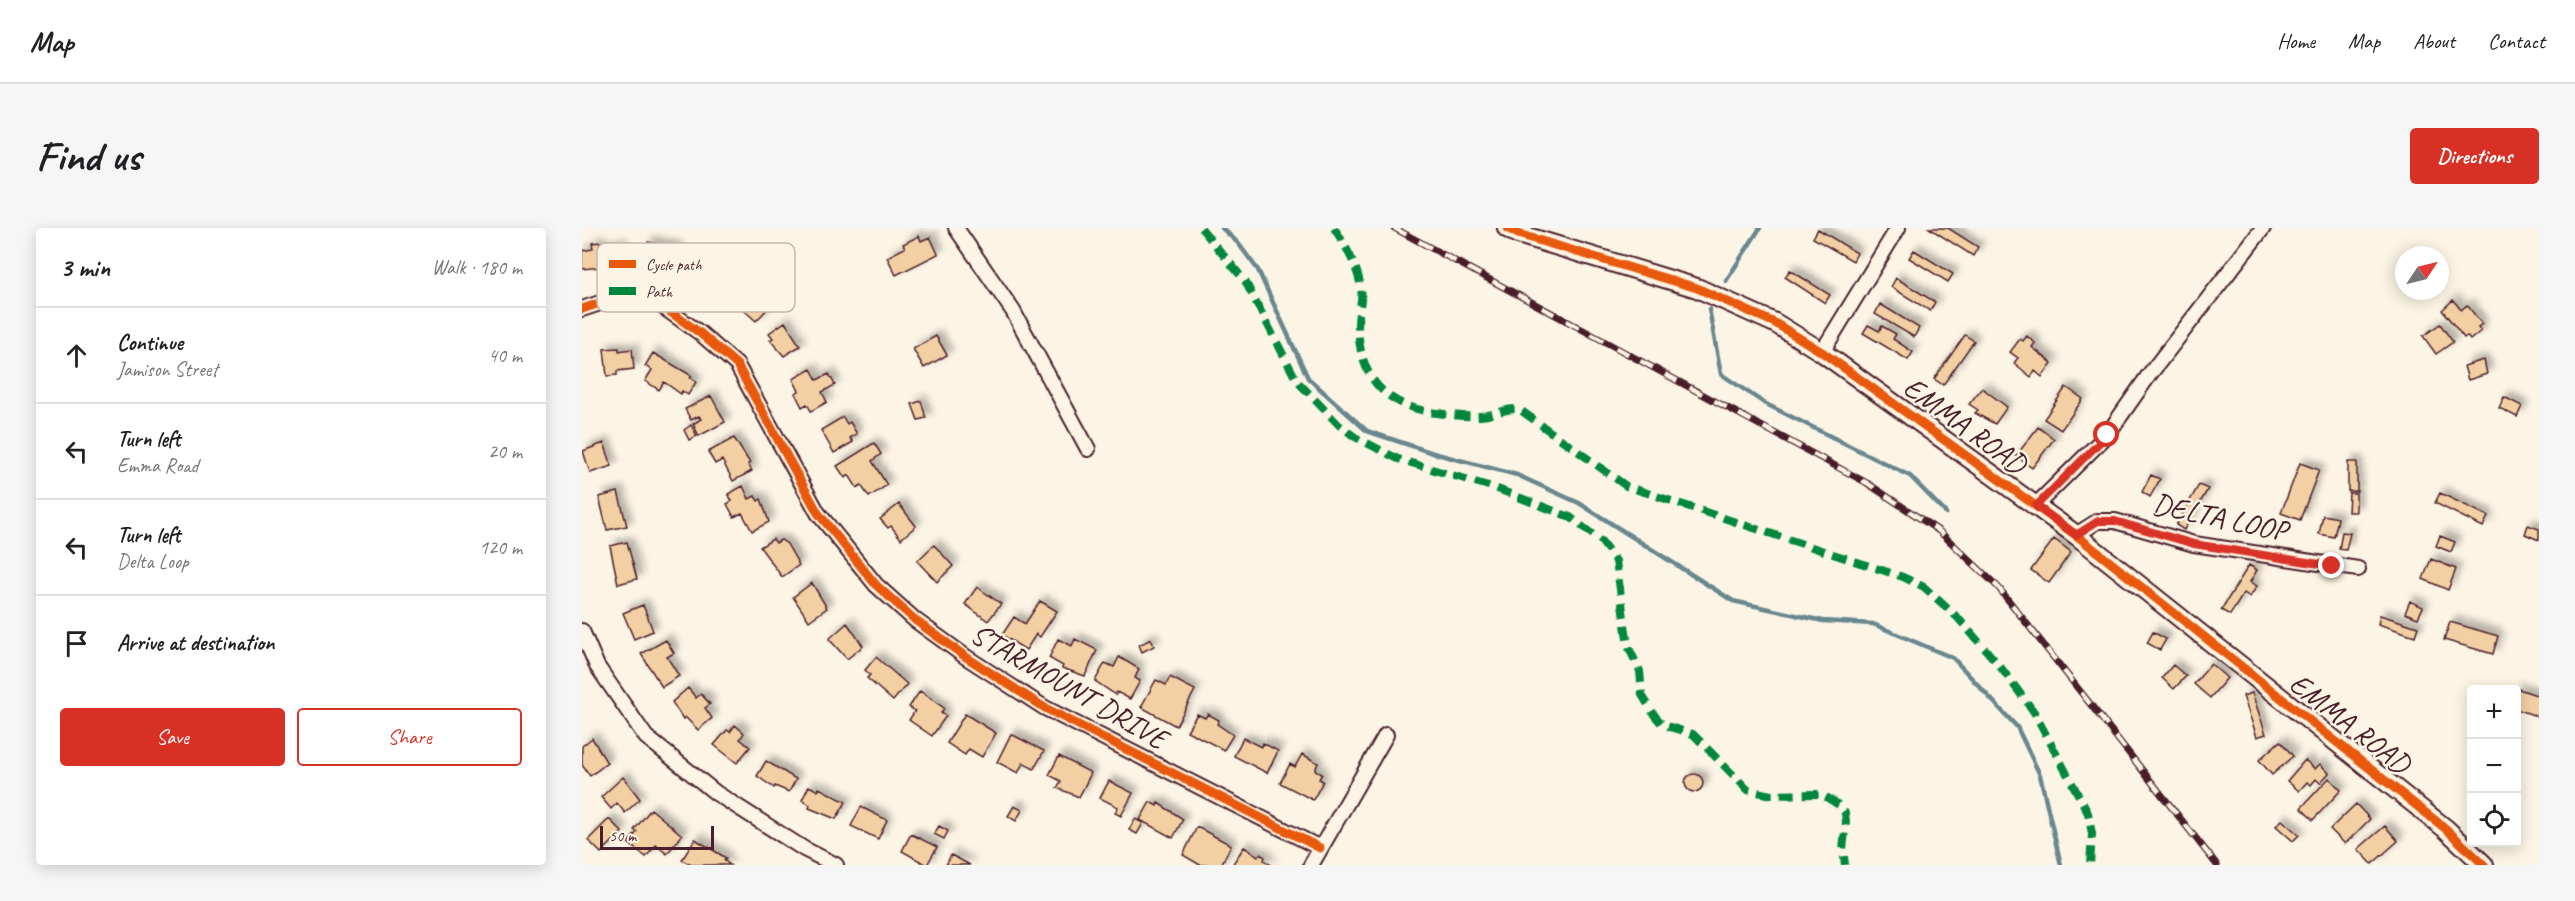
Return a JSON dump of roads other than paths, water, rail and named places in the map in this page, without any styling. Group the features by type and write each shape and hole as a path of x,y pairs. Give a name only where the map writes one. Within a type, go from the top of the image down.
{"street":[{"path":"956,228 1013,311 1088,449"},
{"name":"EMMA ROAD","path":"1507,228 1518,234 1697,288 1775,323 1822,352 2076,535 2446,829 2484,865"},
{"path":"1822,352 1898,228"},
{"path":"2036,506 2107,435 2149,375 2263,228"},
{"name":"STARMOUNT DRIVE","path":"582,309 597,304"},
{"name":"STARMOUNT DRIVE","path":"670,312 700,333 737,365 818,513 876,585 915,620 966,657 1045,708 1320,848"},
{"name":"DELTA LOOP","path":"2076,535 2098,521 2115,521 2194,544 2358,569"},
{"path":"582,631 597,666 646,737 716,793 826,863"},
{"path":"1311,865 1386,735"}],"waterway":[{"path":"1222,228 1238,243 1258,270 1308,378 1367,431 1433,453 1517,475 1579,503 1733,601 1823,621 1873,624 1953,658 2017,727 2040,775 2061,865"},
{"path":"1726,281 1760,228"},
{"path":"1709,309 1721,374 1764,403 1910,476 1946,513"}],"railway":[{"path":"1394,228 1867,483 1939,531 1998,587 2217,865"}]}
